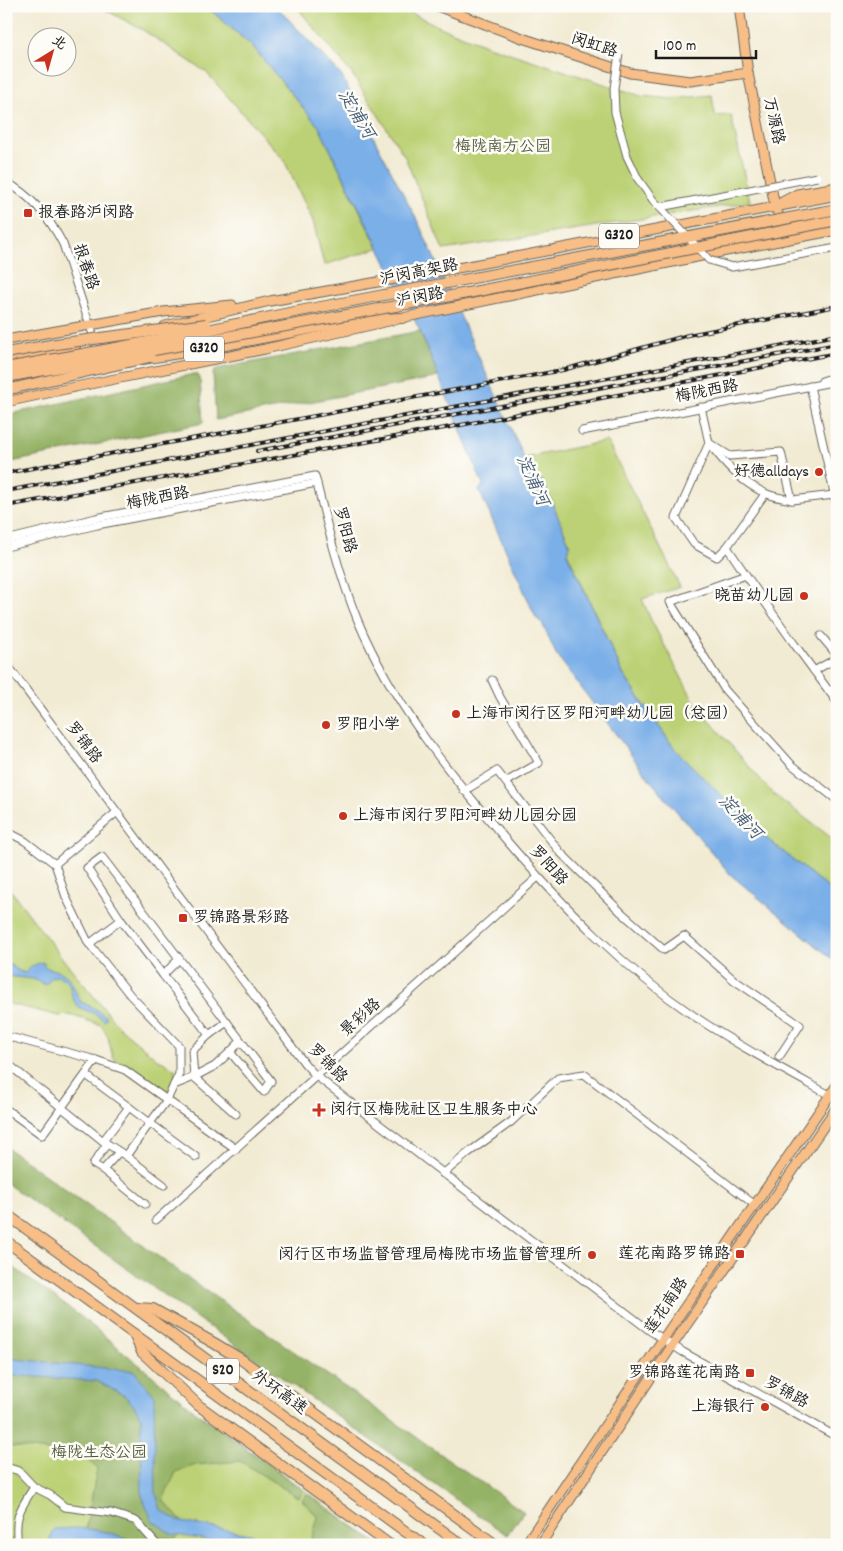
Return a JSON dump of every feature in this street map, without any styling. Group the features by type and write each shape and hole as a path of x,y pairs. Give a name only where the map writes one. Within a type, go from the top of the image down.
{"highway":[{"name":"沪闵高架路","path":"6,368 837,209"},
{"name":"沪闵高架路","path":"6,377 472,292 837,220"},
{"path":"6,353 56,344 289,313"},
{"name":"沪闵路","path":"6,385 102,366 220,347 355,320 402,318"},
{"path":"6,390 290,325"},
{"name":"沪闵路","path":"6,360 96,342"},
{"name":"外环高速","path":"6,1214 462,1545"},
{"name":"S20","path":"6,1241 424,1545"},
{"path":"136,1308 153,1310 242,1360 496,1545"},
{"path":"133,1333 142,1352 198,1405 390,1545"}],"main road":[{"name":"闵虹路","path":"437,6 525,39 630,73 690,81 748,73"},
{"name":"万源路","path":"739,6 748,73 775,206 788,240"},
{"name":"沪闵路","path":"775,206 797,194 837,187"},
{"name":"沪闵路","path":"96,342 270,301 837,195"},
{"name":"沪闵路","path":"402,318 837,230"},
{"path":"6,340 163,312 270,301"},
{"path":"6,402 106,380 265,349 402,318"},
{"name":"莲花南路","path":"525,1545 662,1339 755,1205 834,1097 837,1085"},
{"name":"莲花南路","path":"540,1545 672,1346 837,1107"}],"street":[{"path":"619,54 614,88 614,112 627,156 638,180 660,207 710,260 732,267 837,248"},
{"path":"660,207 817,177"},
{"name":"报春路","path":"6,182 26,195 39,208 56,232 69,257 106,380"},
{"path":"837,376 810,386 837,506"},
{"name":"梅陇西路","path":"582,431 837,381"},
{"path":"701,408 709,443 735,473 765,494 792,500 834,495"},
{"path":"709,443 730,456 781,452 792,500"},
{"path":"709,443 676,518 694,544 717,557 727,548 765,494"},
{"name":"梅陇西路","path":"6,540 96,518 205,501 316,479"},
{"name":"罗阳路","path":"316,479 345,585 358,621 379,665 406,713 464,791 538,877 615,954 656,988 694,1016 739,1045 834,1097"},
{"name":"梅陇西路","path":"6,547 205,501"},
{"path":"727,548 837,702"},
{"path":"746,575 670,602 725,690 791,764 835,797"},
{"path":"814,671 837,656 821,636"},
{"name":"罗锦路","path":"6,663 305,1064 316,1076 672,1346 837,1437"},
{"path":"492,680 539,763 506,782"},
{"path":"829,691 837,688"},
{"path":"464,791 497,771 560,852 621,912 664,950 684,936 734,980 800,1025 779,1057"},
{"path":"55,864 117,812"},
{"path":"6,830 25,840 55,864 66,897 89,944 130,995 179,1046 179,1074 167,1100 126,1156"},
{"path":"209,1035 121,920 87,868 102,857 271,1081 264,1092 230,1052"},
{"name":"景彩路","path":"156,1220 538,877"},
{"path":"89,944 121,920"},
{"path":"163,975 180,959"},
{"path":"227,1022 209,1035 192,1052 194,1077 236,1114"},
{"path":"6,1036 96,1060 125,1070 236,1149"},
{"path":"174,1085 215,1066 241,1040"},
{"path":"6,1109 42,1136 96,1060"},
{"path":"6,1077 10,1067 118,1152 164,1185"},
{"path":"443,1174 511,1122 558,1078 584,1074 755,1205"},
{"path":"86,1075 196,1157"},
{"path":"129,1107 105,1142 93,1164 145,1204"},
{"path":"103,1170 118,1152"},
{"path":"6,1467 19,1471 34,1487 50,1495 66,1507 111,1513 136,1521 157,1545"},
{"path":"18,1545 16,1528 19,1509 34,1487"}],"green space":[{"path":"98,6 206,6 253,47 319,127 378,248 324,265 313,221 284,160 206,72 143,30"},
{"name":"梅陇南方公园","path":"296,6 397,6 440,27 488,46 641,96 673,99 712,95 715,116 731,115 750,202 443,250 405,157 352,74"},
{"path":"420,331 439,377 216,420 213,374 216,369"},
{"path":"194,374 200,378 203,423 6,463 6,415"},
{"path":"607,441 680,587 642,599 651,620 696,705 773,794 837,842 837,895 756,830 674,748 623,674 567,552 570,544 534,480 524,458"},
{"path":"6,888 12,892 63,959 119,1027 156,1058 175,1069 175,1076 166,1095 113,1058 108,1037 101,1025 70,1015 59,1016 6,1003"},
{"path":"6,1147 184,1275 524,1512 507,1535 188,1312 6,1183"},
{"name":"梅陇生态公园","path":"6,1262 80,1316 196,1412 303,1490 299,1498 240,1461 196,1465 176,1472 163,1500 183,1523 177,1538 156,1537 154,1545 83,1545 97,1468 81,1455 6,1446"},
{"name":"梅陇生态公园","path":"6,1263 80,1316 196,1412 380,1545 6,1545"},
{"path":"306,1494 379,1545 310,1545 318,1517 302,1500"}],"water":[{"name":"淀浦河","path":"206,6 276,6 341,75 419,224 534,480 543,481 570,545 567,553 623,674 674,748 756,830 837,895 837,963 731,875 650,780 556,654 542,623 536,618 479,490 483,485 420,331 319,127 253,47"},
{"path":"6,962 19,971 26,973 31,966 43,962 45,967 62,973 70,980 81,1002 98,1010 107,1018 104,1021 97,1015 78,1006 73,999 69,983 59,976 51,977 46,985 33,979 6,976"},
{"path":"6,1358 134,1371 154,1395 156,1493 161,1510 179,1521 187,1523 312,1545 235,1545 171,1534 152,1520 142,1496 141,1418 125,1396 97,1381 6,1375"},
{"path":"74,1528 106,1532 122,1537 136,1545 49,1545 54,1529"}],"railway":[{"path":"6,473 563,370 688,335 837,306"},
{"path":"6,491 837,335"},
{"path":"257,451 837,344"},
{"path":"6,506 445,428 837,353"}],"place":[{"name":"报春路沪闵路","path":"28,213"},
{"name":"好德alldays","path":"819,472"},
{"name":"晓苗幼儿园","path":"804,596"},
{"name":"上海市闵行区罗阳河畔幼儿园（总园）","path":"456,714"},
{"name":"罗阳小学","path":"326,725"},
{"name":"上海市闵行罗阳河畔幼儿园分园","path":"343,816"},
{"name":"罗锦路景彩路","path":"183,918"},
{"name":"闵行区梅陇社区卫生服务中心","path":"319,1110"},
{"name":"莲花南路罗锦路","path":"740,1254"},
{"name":"闵行区市场监督管理局梅陇市场监督管理所","path":"592,1255"},
{"name":"罗锦路莲花南路","path":"750,1373"},
{"name":"上海银行","path":"765,1407"}]}
